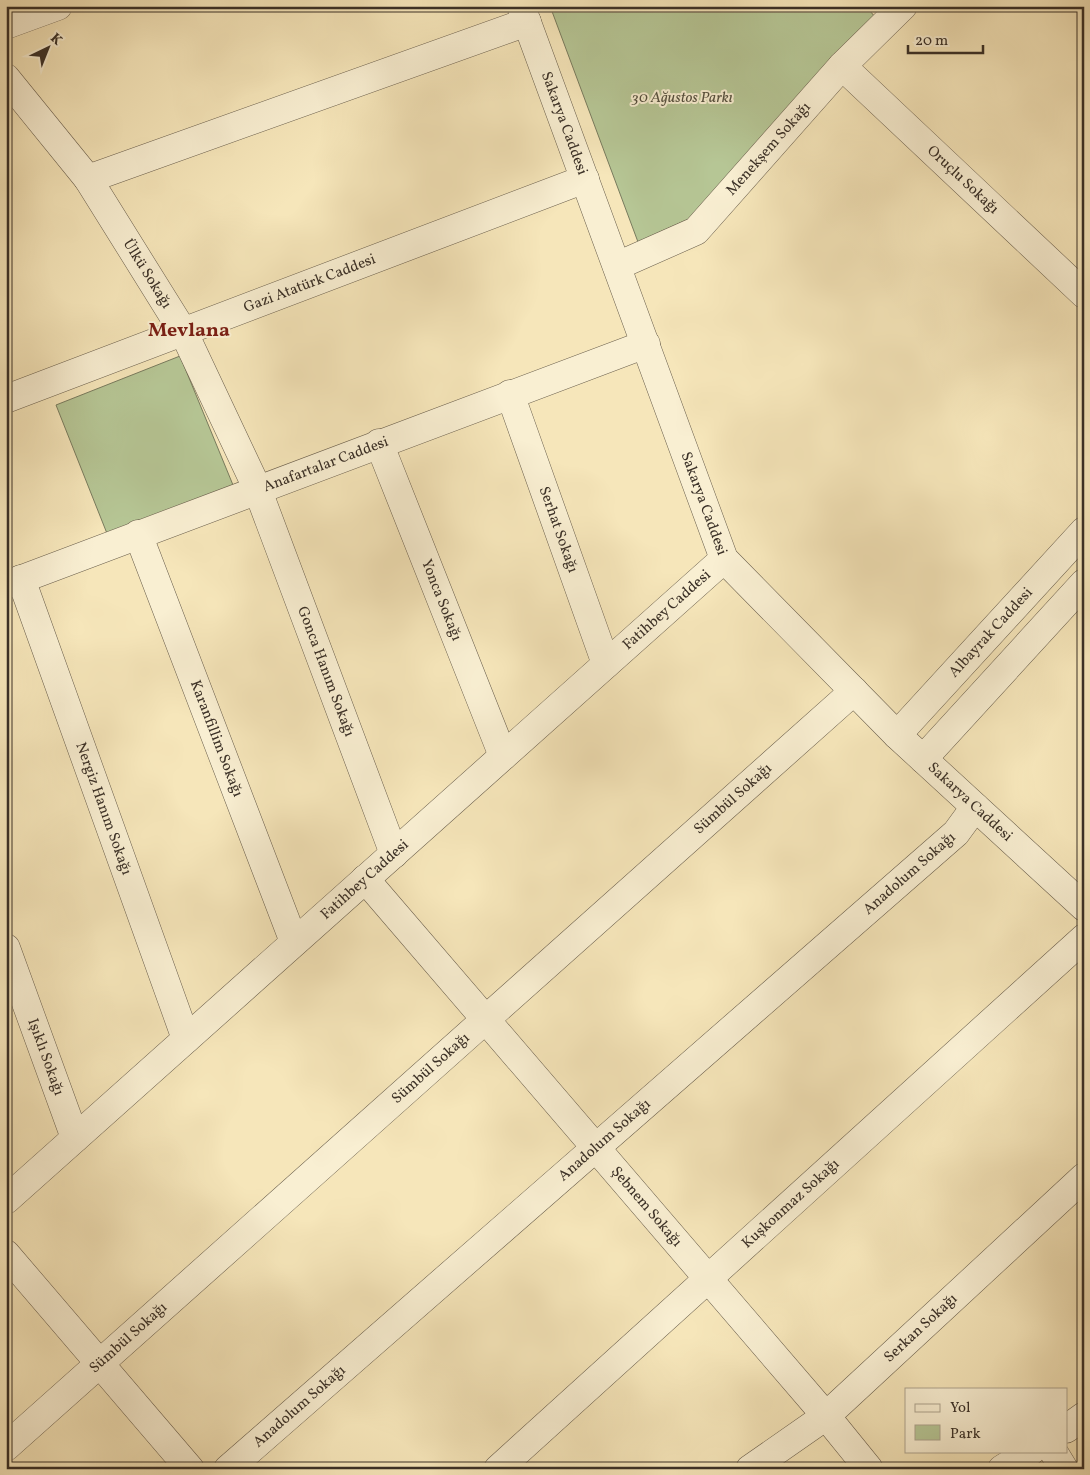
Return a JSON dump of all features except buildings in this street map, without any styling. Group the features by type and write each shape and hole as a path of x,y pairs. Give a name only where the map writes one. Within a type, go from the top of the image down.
{"street":[{"path":"6,25 58,6"},
{"name":"Menekşem Sokağı","path":"618,266 696,231 895,9"},
{"path":"88,179 524,14"},
{"name":"Sakarya Caddesi","path":"524,14 724,558 897,735 1084,907"},
{"name":"Oruçlu Sokağı","path":"842,66 1084,294"},
{"name":"Ülkü Sokağı","path":"6,78 88,179 184,332 257,488"},
{"name":"Gazi Atatürk Caddesi","path":"6,399 585,178"},
{"name":"Anafartalar Caddesi","path":"13,582 257,488 646,344"},
{"name":"Serhat Sokağı","path":"510,394 606,664"},
{"name":"Yonca Sokağı","path":"379,443 503,756"},
{"name":"Gonca Hanım Sokağı","path":"257,488 394,854"},
{"name":"Albayrak Caddesi","path":"897,735 1084,531"},
{"name":"Karanfillim Sokağı","path":"138,534 294,942"},
{"name":"Fatihbey Caddesi","path":"6,1200 724,558"},
{"name":"Nergiz Hanım Sokağı","path":"13,582 186,1039"},
{"path":"922,759 1084,584"},
{"name":"Sümbül Sokağı","path":"6,1446 854,691"},
{"name":"Anadolum Sokağı","path":"228,1469 956,833 975,807"},
{"name":"Şebnem Sokağı","path":"365,879 826,1416 868,1469"},
{"name":"Kuşkonmaz Sokağı","path":"498,1469 1084,938"},
{"name":"Işıklı Sokağı","path":"6,948 75,1138"},
{"name":"Serkan Sokağı","path":"750,1469 826,1416 1084,1176"},
{"path":"6,1254 190,1469"},
{"path":"1068,1427 1084,1416"},
{"path":"1002,1469 1030,1452"},
{"path":"1054,1452 1064,1469"}],"green space":[{"name":"30 Ağustos Parkı","path":"550,6 866,6 879,22 693,217 638,242"},
{"path":"180,356 233,485 108,536 56,405"}],"district":[{"name":"Mevlana","path":"189,331"}]}
